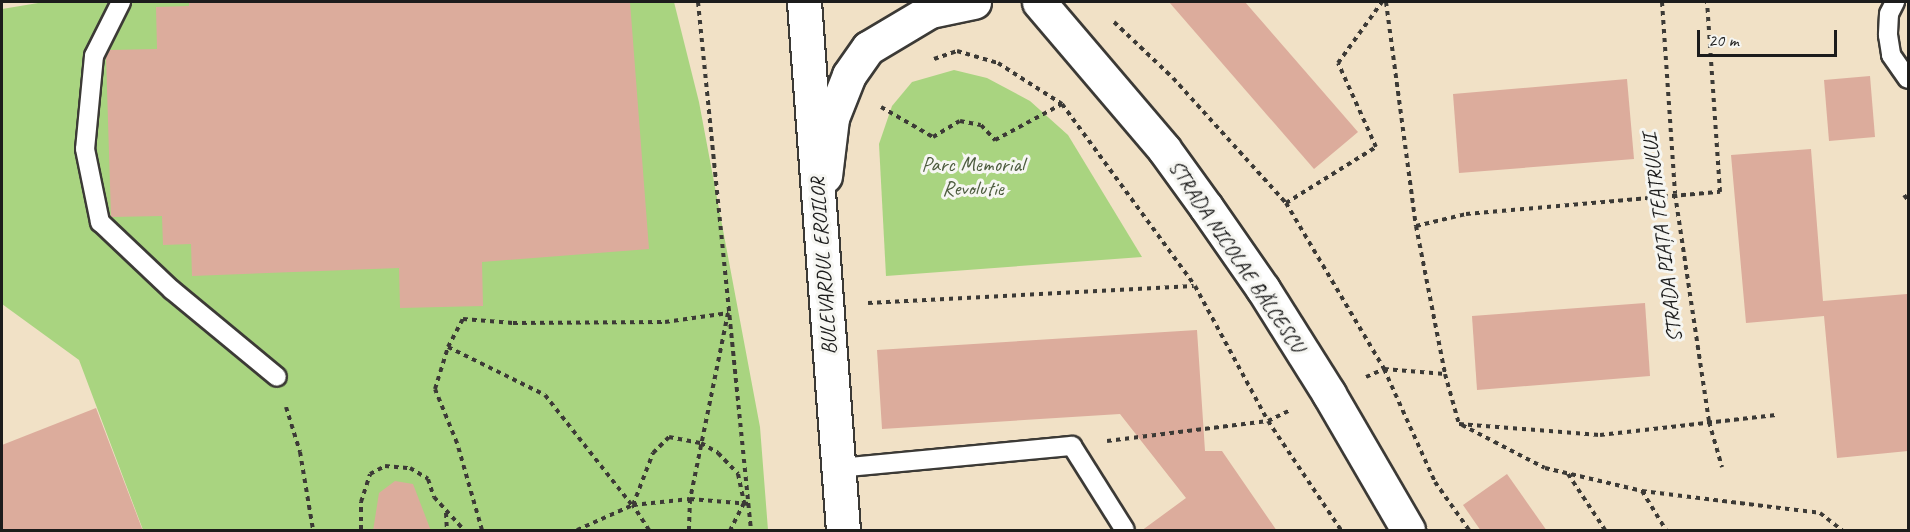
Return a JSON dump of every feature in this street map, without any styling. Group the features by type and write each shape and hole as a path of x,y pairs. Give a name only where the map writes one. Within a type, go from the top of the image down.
{"street":[{"name":"BULEVARDUL EROILOR","path":"804,2 843,531"},
{"path":"819,226 832,118 855,66 868,48 930,11 974,2"},
{"name":"STRADA NICOLAE BĂLCESCU","path":"1039,2 1164,149 1206,207 1263,289 1329,394 1408,531"}],"lane":[{"path":"121,2 94,56 85,149 100,222 172,290 277,377"},
{"path":"1895,2 1889,14 1889,45 1891,55 1908,79"},
{"path":"838,468 1072,446 1125,531"}],"path":[{"path":"698,2 751,531"},
{"path":"1286,203 1376,147 1338,63 1384,2"},
{"path":"1384,2 1416,226 1445,374 1459,424 1545,468 1642,491 1820,513 1842,531"},
{"name":"STRADA PIAȚA TEATRULUI","path":"1662,2 1675,194 1708,422 1722,467"},
{"path":"1416,226 1466,214 1675,194 1720,192 1707,2"},
{"path":"1108,17 1173,78 1286,203 1384,369 1435,482 1469,531"},
{"path":"930,60 957,51 998,63 1062,104 1195,286 1268,421 1341,531"},
{"path":"875,104 933,136 960,121 981,125 995,140 1062,104"},
{"path":"1904,195 1908,200"},
{"path":"868,303 1195,286"},
{"path":"867,292 868,315"},
{"path":"482,531 457,443 435,389 448,347 463,320 513,323 665,322 728,313"},
{"path":"689,531 690,499 728,313"},
{"path":"448,347 545,395 633,505 649,531"},
{"path":"1384,369 1445,374"},
{"path":"277,377 300,452 313,531"},
{"path":"1459,424 1600,435 1776,415"},
{"path":"1072,446 1268,421"},
{"path":"633,505 653,453 669,437 701,443 718,453 738,474 744,503 730,531"},
{"path":"361,531 361,502 369,474 385,466 410,468 428,479 434,497 464,531"},
{"path":"1568,474 1605,531"},
{"path":"1642,491 1666,531"},
{"path":"577,531 633,505 690,499 750,504"},
{"path":"446,513 447,531"}],"green space":[{"path":"44,2 674,2 699,102 760,427 768,530 143,530 79,360 2,304 2,9"},
{"name":"Parc Memorial Revolutie","path":"954,70 987,78 1030,101 1068,135 1142,257 886,276 879,144 892,106 912,82"}],"building":[{"path":"189,2 630,2 649,249 482,262 483,306 400,308 399,268 192,276 191,244 163,245 162,216 111,217 106,57 109,50 157,49 156,7 189,6"},
{"path":"1169,2 1245,2 1358,132 1314,169"},
{"path":"1870,76 1875,137 1829,141 1824,80"},
{"path":"1627,79 1634,159 1459,173 1453,94"},
{"path":"1811,149 1823,301 1907,294 1908,451 1837,458 1824,316 1746,323 1731,155"},
{"path":"1645,303 1650,376 1477,390 1472,316"},
{"path":"1197,330 1205,451 1222,451 1277,531 1141,531 1186,498 1120,414 882,429 877,350"},
{"path":"96,408 143,531 2,531 2,445"},
{"path":"1507,474 1547,531 1481,531 1463,505"},
{"path":"395,481 413,484 431,531 373,531 379,493"}]}
